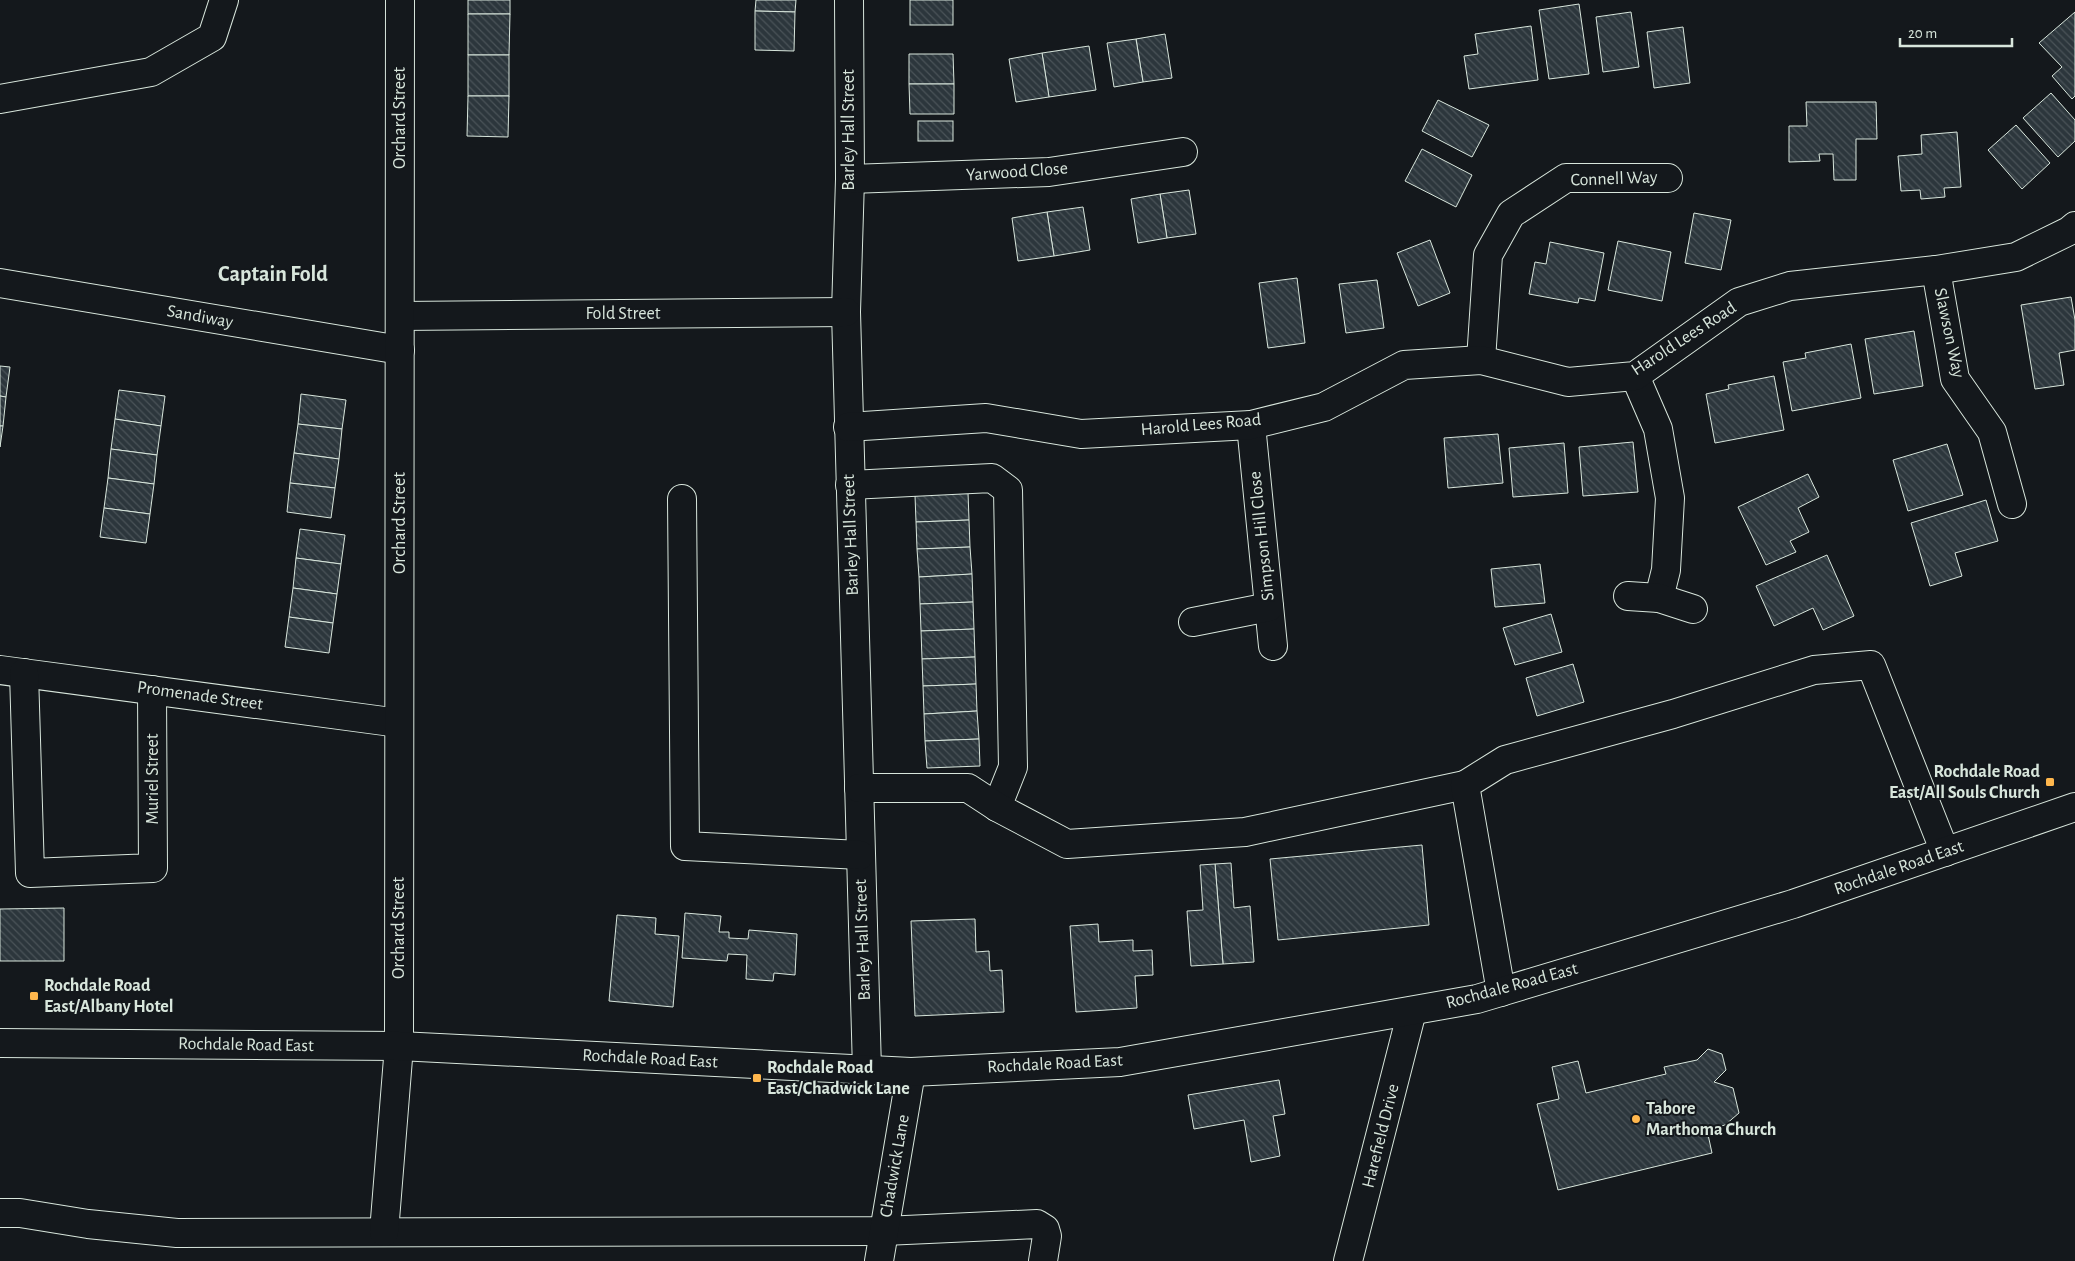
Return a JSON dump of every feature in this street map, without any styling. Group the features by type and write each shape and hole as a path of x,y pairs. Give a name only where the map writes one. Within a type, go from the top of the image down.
{"main road":[{"path":"0,100 151,72 212,37 224,0"},
{"name":"Orchard Street","path":"384,1232 399,1046 400,0"},
{"name":"Barley Hall Street","path":"850,0 850,179 846,312 867,1070"},
{"name":"Yarwood Close","path":"850,179 1048,172 1183,152"},
{"name":"Connell Way","path":"1481,360 1488,254 1511,214 1566,178 1668,178"},
{"name":"Harold Lees Road","path":"848,428 986,418 1081,434 1251,424 1324,407 1404,366 1481,360 1568,382 1635,376 1739,302 1790,286 1936,270 2016,257 2069,231 2075,226"},
{"name":"Slawson Way","path":"1936,270 1955,379 1992,432 2012,504"},
{"name":"Sandiway","path":"0,283 400,350"},
{"name":"Fold Street","path":"400,316 846,312"},
{"path":"1635,376 1658,430 1670,498 1666,570 1659,598"},
{"name":"Simpson Hill Close","path":"1251,424 1273,646"},
{"path":"850,485 992,478 1008,490 1013,767 997,807"},
{"path":"682,499 685,846 860,855"},
{"path":"1628,596 1659,598 1693,609"},
{"path":"1193,622 1269,607"},
{"path":"859,788 968,788 997,807 1067,844 1245,832 1465,785 1505,760 1672,714 1814,670 1871,665 1945,852"},
{"name":"Promenade Street","path":"12,671 399,723"},
{"name":"Muriel Street","path":"12,671 30,873 153,868 152,690"},
{"path":"1465,785 1501,992"},
{"name":"Rochdale Road East","path":"0,1043 399,1046 911,1072 1120,1062 1477,999 1793,904 2075,807"},
{"name":"Harefield Drive","path":"1348,1261 1412,1011"},
{"name":"Chadwick Lane","path":"879,1261 911,1072"},
{"path":"0,1213 20,1213 88,1224 178,1233 884,1231 1037,1224 1045,1229 1047,1236 1043,1261"}],"building":[{"path":"468,0 510,0 510,14 468,14"},
{"path":"756,0 796,0 795,12 755,11"},
{"path":"910,0 953,0 953,25 910,25"},
{"path":"1579,4 1589,74 1549,79 1539,10"},
{"path":"755,11 795,12 794,51 755,50"},
{"path":"1631,12 1639,67 1603,72 1596,17"},
{"path":"2075,12 2075,96 2072,99 2052,76 2062,67 2039,43"},
{"path":"468,14 510,14 509,55 468,55"},
{"path":"1531,26 1538,80 1469,89 1464,56 1478,54 1475,34"},
{"path":"1683,27 1690,83 1654,88 1647,32"},
{"path":"1165,34 1172,78 1143,82 1136,39"},
{"path":"1136,39 1143,82 1114,87 1107,43"},
{"path":"1089,46 1096,90 1049,97 1042,53"},
{"path":"1042,53 1049,97 1016,102 1009,59"},
{"path":"909,54 953,54 954,84 909,84"},
{"path":"468,55 509,55 509,96 468,96"},
{"path":"909,84 954,84 954,114 910,114"},
{"path":"2051,93 2075,120 2075,141 2058,157 2023,118"},
{"path":"468,96 509,96 508,137 467,136"},
{"path":"1438,100 1489,125 1472,157 1422,131"},
{"path":"1806,102 1876,102 1877,139 1856,139 1856,180 1834,180 1833,154 1819,154 1820,161 1789,162 1789,126 1807,126"},
{"path":"918,121 953,121 953,141 918,141"},
{"path":"2016,125 2050,163 2022,189 1988,150"},
{"path":"1957,132 1961,187 1944,188 1945,197 1921,199 1920,190 1901,191 1898,156 1922,154 1921,135"},
{"path":"1422,149 1472,175 1456,207 1405,181"},
{"path":"1189,190 1196,234 1167,238 1160,194"},
{"path":"1160,194 1167,238 1138,243 1131,199"},
{"path":"1083,207 1090,250 1054,256 1047,212"},
{"path":"1047,212 1054,256 1018,261 1012,218"},
{"path":"1694,213 1731,220 1721,270 1685,263"},
{"path":"1430,240 1450,293 1418,306 1397,253"},
{"path":"1618,241 1671,252 1662,301 1608,290"},
{"path":"1550,242 1604,253 1595,301 1579,298 1578,303 1529,294 1535,262 1546,264"},
{"path":"1297,278 1305,343 1268,348 1259,283"},
{"path":"1377,280 1384,328 1346,333 1339,284"},
{"path":"2071,297 2075,320 2075,350 2059,353 2064,385 2035,389 2021,305"},
{"path":"1914,331 1923,386 1874,394 1865,339"},
{"path":"1851,344 1861,398 1792,411 1783,362 1806,358 1805,353"},
{"path":"0,366 10,367 6,397 0,396"},
{"path":"1774,376 1784,430 1715,443 1706,394 1729,389 1728,385"},
{"path":"119,390 165,396 161,426 115,419"},
{"path":"301,394 346,400 342,429 298,424"},
{"path":"0,396 6,397 3,426 0,426"},
{"path":"115,419 161,426 157,455 111,449"},
{"path":"298,424 342,429 339,459 294,453"},
{"path":"0,426 3,426 0,447"},
{"path":"1498,434 1503,483 1448,488 1444,438"},
{"path":"1633,442 1638,492 1583,496 1579,447"},
{"path":"1564,443 1568,493 1513,497 1509,448"},
{"path":"1947,444 1963,495 1908,511 1893,460"},
{"path":"111,449 157,455 154,484 108,478"},
{"path":"294,453 339,459 335,488 290,483"},
{"path":"1808,474 1819,497 1798,508 1809,532 1790,541 1796,552 1766,565 1738,507"},
{"path":"108,478 154,484 150,514 104,508"},
{"path":"290,483 335,488 331,518 287,512"},
{"path":"968,492 969,520 916,522 915,495"},
{"path":"1986,500 1998,541 1955,553 1962,576 1930,586 1911,523"},
{"path":"104,508 150,514 146,543 100,537"},
{"path":"969,520 970,547 917,549 916,522"},
{"path":"300,529 345,535 341,564 296,558"},
{"path":"970,547 972,574 919,577 917,549"},
{"path":"1827,555 1854,616 1823,630 1813,608 1774,626 1756,586"},
{"path":"296,558 341,564 337,594 293,588"},
{"path":"1540,564 1545,603 1495,607 1491,569"},
{"path":"972,574 973,602 920,604 919,577"},
{"path":"293,588 337,594 333,623 289,617"},
{"path":"973,602 974,629 921,631 920,604"},
{"path":"1551,614 1562,652 1515,665 1503,628"},
{"path":"289,617 333,623 329,653 285,647"},
{"path":"974,629 975,657 922,659 921,631"},
{"path":"975,657 976,684 923,686 922,659"},
{"path":"1573,664 1584,702 1537,716 1526,678"},
{"path":"976,684 977,711 924,714 923,686"},
{"path":"977,711 979,739 925,741 924,714"},
{"path":"979,739 980,766 927,768 925,741"},
{"path":"1422,845 1429,925 1278,940 1270,859"},
{"path":"1231,863 1234,908 1250,906 1254,962 1223,964 1215,864"},
{"path":"1215,864 1223,964 1191,966 1187,911 1203,910 1200,865"},
{"path":"64,908 64,961 0,961 0,909"},
{"path":"685,913 721,916 719,932 729,932 729,938 748,939 749,930 797,934 795,975 774,973 773,981 746,979 747,955 728,954 727,961 682,958"},
{"path":"617,915 656,918 655,934 679,936 673,1007 609,1001"},
{"path":"975,919 976,952 989,951 990,971 1002,970 1004,1012 915,1016 911,921"},
{"path":"1098,924 1099,942 1133,940 1133,951 1152,950 1153,975 1135,976 1137,1008 1076,1012 1070,926"},
{"name":"Tabore Marthoma Church","path":"1708,1049 1722,1054 1726,1070 1714,1082 1733,1088 1739,1113 1725,1125 1707,1130 1712,1153 1558,1190 1537,1104 1559,1099 1552,1067 1578,1061 1586,1093 1666,1074 1664,1067 1697,1060"},
{"path":"1279,1080 1285,1114 1273,1116 1280,1156 1251,1162 1244,1120 1194,1129 1188,1095"}],"place":[{"name":"Rochdale Road East/All Souls Church","path":"2050,782"},
{"name":"Rochdale Road East/Albany Hotel","path":"34,996"},
{"name":"Rochdale Road East/Chadwick Lane","path":"757,1078"},
{"name":"Tabore Marthoma Church","path":"1636,1119"}],"district":[{"name":"Captain Fold","path":"273,274"}]}
